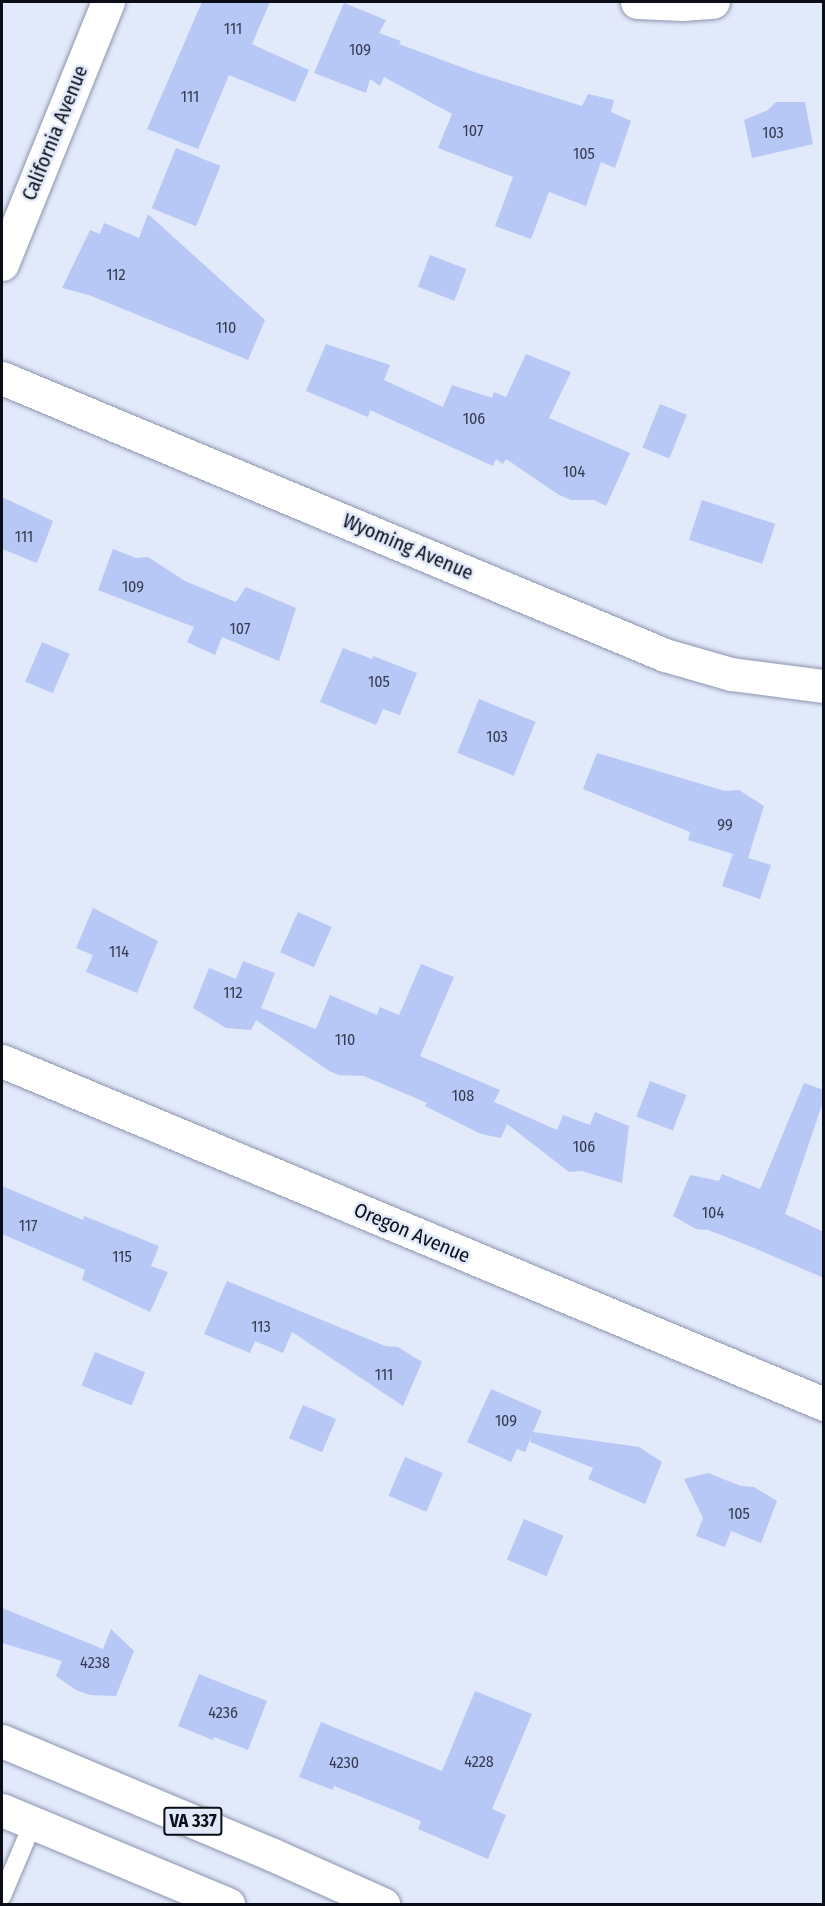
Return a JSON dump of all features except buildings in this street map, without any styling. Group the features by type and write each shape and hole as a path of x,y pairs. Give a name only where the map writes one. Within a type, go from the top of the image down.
{"street":[{"name":"California Avenue","path":"2,264 108,2"},
{"path":"637,2 682,4 713,2"},
{"name":"Wyoming Avenue","path":"2,378 665,655 731,674 824,686"},
{"name":"Oregon Avenue","path":"2,1061 824,1404"},
{"name":"VA 337","path":"2,1741 271,1854 383,1905"},
{"path":"2,1810 228,1905"}],"lane":[{"path":"2,1896 33,1823"}]}
